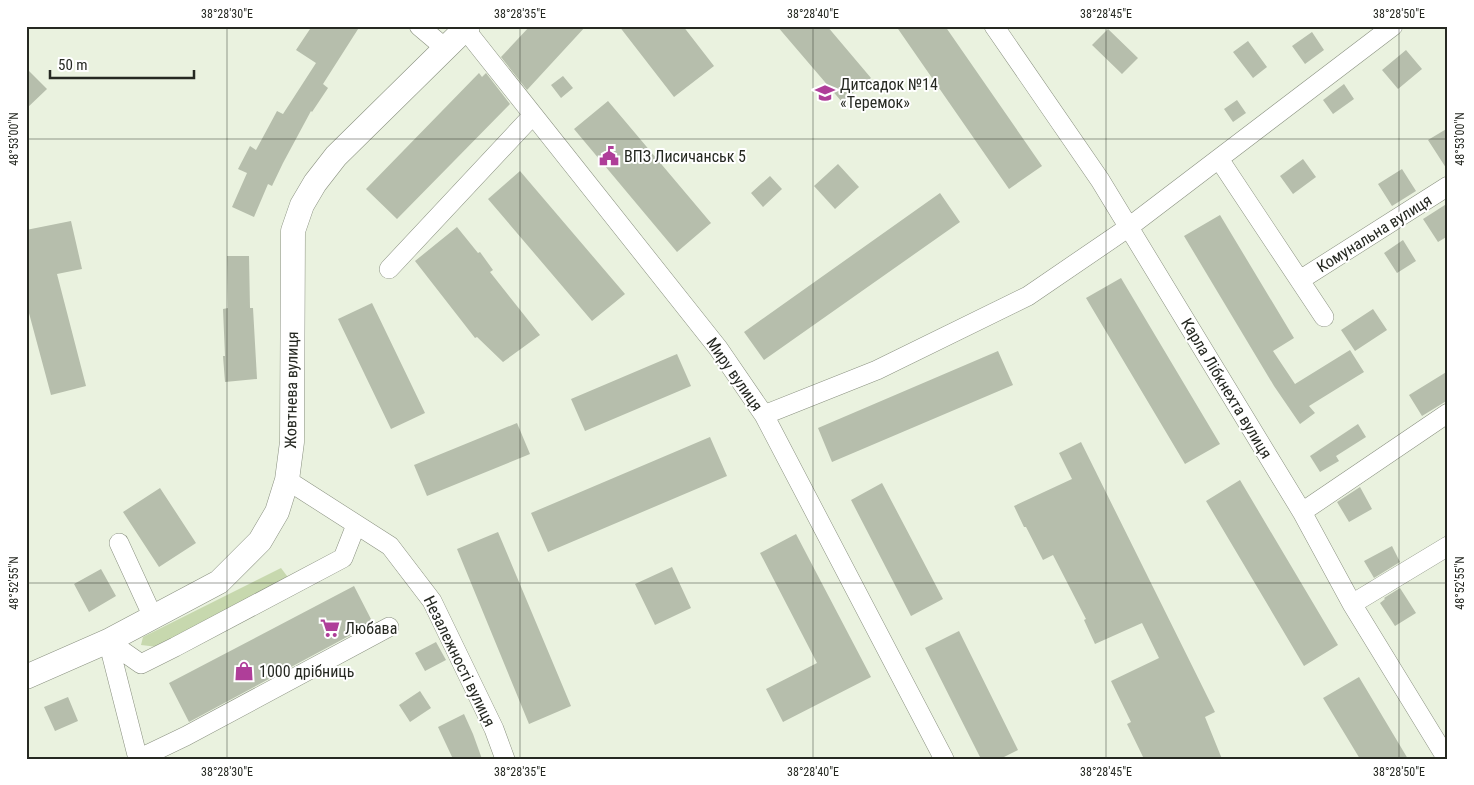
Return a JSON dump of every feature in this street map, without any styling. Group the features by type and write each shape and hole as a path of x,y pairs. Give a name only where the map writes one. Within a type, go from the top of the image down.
{"main road":[{"name":"Жовтнева вулиця","path":"26,678 108,641 219,582 260,541 277,512 287,480 292,442 293,231 302,205 314,183 336,156 467,27"}],"street":[{"path":"419,26 445,48"},
{"name":"Карла Лібкнехта вулиця","path":"994,26 1100,180 1302,512 1352,604 1447,759"},
{"path":"764,415 877,370 1028,296 1129,227 1393,26"},
{"name":"Миру вулиця","path":"467,27 533,114 718,348 764,415 944,759"},
{"path":"389,269 533,114"},
{"path":"1220,159 1324,317"},
{"name":"Комунальна вулиця","path":"1300,280 1448,186"},
{"path":"1302,512 1448,413"},
{"name":"Незалежності вулиця","path":"287,480 390,546 432,601 494,728 504,759"},
{"path":"108,641 141,664 343,558 356,525"},
{"path":"119,544 153,617"},
{"path":"1352,604 1448,546"},
{"path":"108,641 138,759 186,736 389,627"}],"green space":[{"path":"281,568 290,580 158,647 141,645 143,637"}],"building":[{"path":"312,26 360,26 323,84 328,88 311,111 272,186 268,184 254,217 232,207 247,173 238,169 250,146 256,150 277,111 283,114 316,63 296,50"},
{"path":"530,26 586,26 527,90 501,57"},
{"path":"619,26 683,26 714,66 674,97"},
{"path":"777,26 827,26 871,78 842,102"},
{"path":"896,26 945,26 1042,166 1009,189"},
{"path":"1108,29 1138,58 1122,74 1092,45"},
{"path":"1312,32 1324,50 1305,64 1292,46"},
{"path":"1248,41 1267,67 1253,78 1233,52"},
{"path":"1406,50 1422,69 1398,89 1382,70"},
{"path":"26,68 47,89 26,109"},
{"path":"479,73 482,77 486,73 510,104 397,219 366,189"},
{"path":"563,76 573,88 561,98 551,85"},
{"path":"1344,84 1354,99 1333,114 1323,100"},
{"path":"1237,100 1246,113 1233,122 1224,109"},
{"path":"608,101 711,223 677,252 574,129"},
{"path":"1448,128 1448,171 1428,140"},
{"path":"1303,159 1316,177 1293,194 1280,176"},
{"path":"838,164 859,187 835,209 814,186"},
{"path":"1402,169 1416,191 1392,206 1378,184"},
{"path":"520,171 625,294 592,321 488,199"},
{"path":"770,176 782,189 763,207 751,193"},
{"path":"940,193 960,222 764,360 744,332"},
{"path":"1448,203 1448,236 1438,242 1423,219"},
{"path":"1220,215 1294,338 1273,351 1295,384 1350,350 1364,372 1309,406 1315,413 1300,424 1274,386 1184,236"},
{"path":"71,221 82,269 57,274 86,386 51,395 26,302 26,230"},
{"path":"457,227 478,253 480,252 493,270 490,272 540,335 503,362 477,337 475,338 415,261"},
{"path":"1403,240 1416,261 1397,273 1384,253"},
{"path":"227,256 249,256 250,308 253,308 257,379 225,382 223,309 228,308"},
{"path":"1121,278 1220,444 1185,464 1086,298"},
{"path":"372,303 425,413 391,429 338,319"},
{"path":"1373,309 1387,330 1355,351 1341,330"},
{"path":"998,351 1013,385 832,462 818,428"},
{"path":"677,354 691,386 585,431 571,399"},
{"path":"1448,371 1448,400 1422,416 1409,395"},
{"path":"517,423 530,454 427,496 414,465"},
{"path":"1358,424 1366,437 1336,456 1339,461 1320,472 1310,456"},
{"path":"710,437 727,476 548,552 531,513"},
{"path":"1081,442 1215,712 1205,717 1222,759 1144,759 1127,724 1131,722 1111,681 1159,658 1142,623 1095,644 1084,620 1086,619 1053,555 1043,560 1014,506 1072,479 1059,453"},
{"path":"1240,480 1338,645 1304,666 1206,501"},
{"path":"882,483 943,599 911,616 851,500"},
{"path":"1360,487 1372,509 1349,522 1337,502"},
{"path":"160,488 196,543 159,567 123,512"},
{"path":"498,532 571,706 529,724 457,549"},
{"path":"796,534 871,677 783,722 766,689 817,663 760,553"},
{"path":"1392,546 1400,562 1374,578 1364,561"},
{"path":"672,567 691,608 655,625 635,584"},
{"path":"101,569 116,596 89,612 74,584"},
{"path":"354,586 373,623 189,722 169,683"},
{"path":"1400,588 1416,613 1395,626 1380,603 1384,598"},
{"path":"959,631 1018,750 1000,759 981,759 925,648"},
{"path":"436,642 446,660 425,671 415,653"},
{"path":"1359,677 1408,759 1360,759 1323,698"},
{"path":"420,691 431,708 410,722 399,705"},
{"path":"68,697 78,721 55,731 44,707"},
{"path":"464,714 482,759 453,759 438,727"}],"place":[{"name":"Дитсадок №14 «Теремок»","path":"825,93"},
{"name":"ВПЗ Лисичанськ 5","path":"609,156"},
{"name":"Любава","path":"330,628"},
{"name":"1000 дрібниць","path":"244,671"}]}
